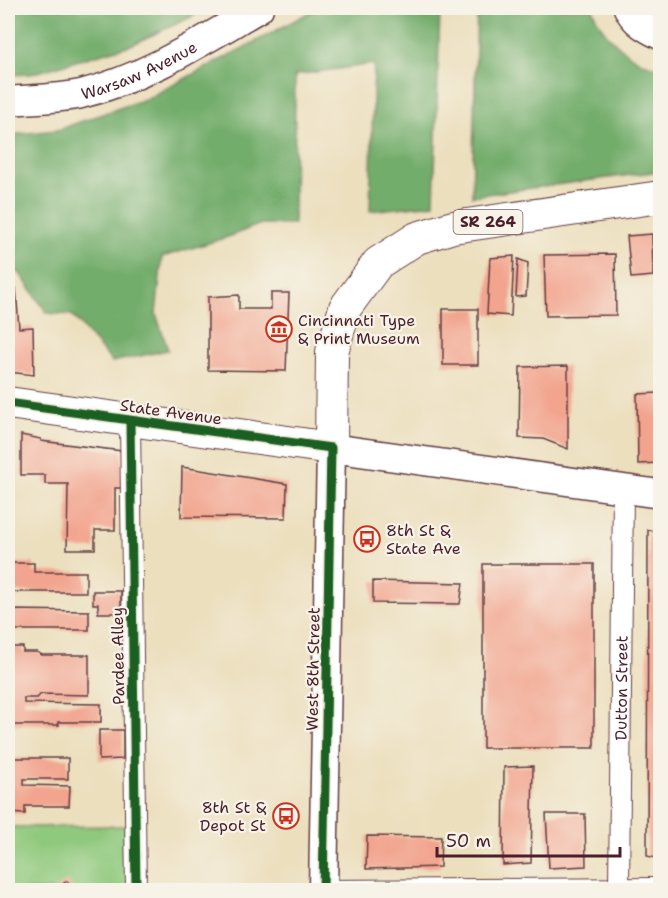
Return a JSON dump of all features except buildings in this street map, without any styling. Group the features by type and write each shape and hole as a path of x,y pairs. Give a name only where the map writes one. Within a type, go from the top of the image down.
{"main road":[{"name":"Warsaw Avenue","path":"8,101 79,94 119,82 166,62 259,8"},
{"path":"628,8 644,27 660,35"},
{"name":"West 8th Street","path":"322,890 332,352 345,308 378,263 417,238 453,227 660,197"},
{"name":"State Avenue","path":"8,403 660,494"}],"street":[{"name":"Pardee Alley","path":"129,421 136,891"},
{"name":"Dutton Street","path":"619,888 623,489"},
{"path":"322,890 660,888"}],"green space":[{"path":"8,8 204,8 197,14 131,45 31,74 8,75"},
{"path":"317,8 440,8 434,204 370,211 374,64 295,75 294,224 261,224 225,238 162,257 156,314 168,350 112,362 72,315 47,313 19,272 8,273 8,135 57,130 148,98"},
{"path":"477,8 592,8 602,28 619,46 639,60 660,68 660,171 472,196"},
{"path":"136,826 136,890 8,890 8,827"}],"cycle path":[{"path":"8,403 331,448 323,890"},
{"path":"130,421 136,890"}],"place":[{"name":"Cincinnati Type & Print Museum","path":"279,329"},
{"name":"8th St & State Ave","path":"367,539"},
{"name":"8th St & Depot St","path":"286,816"}]}
